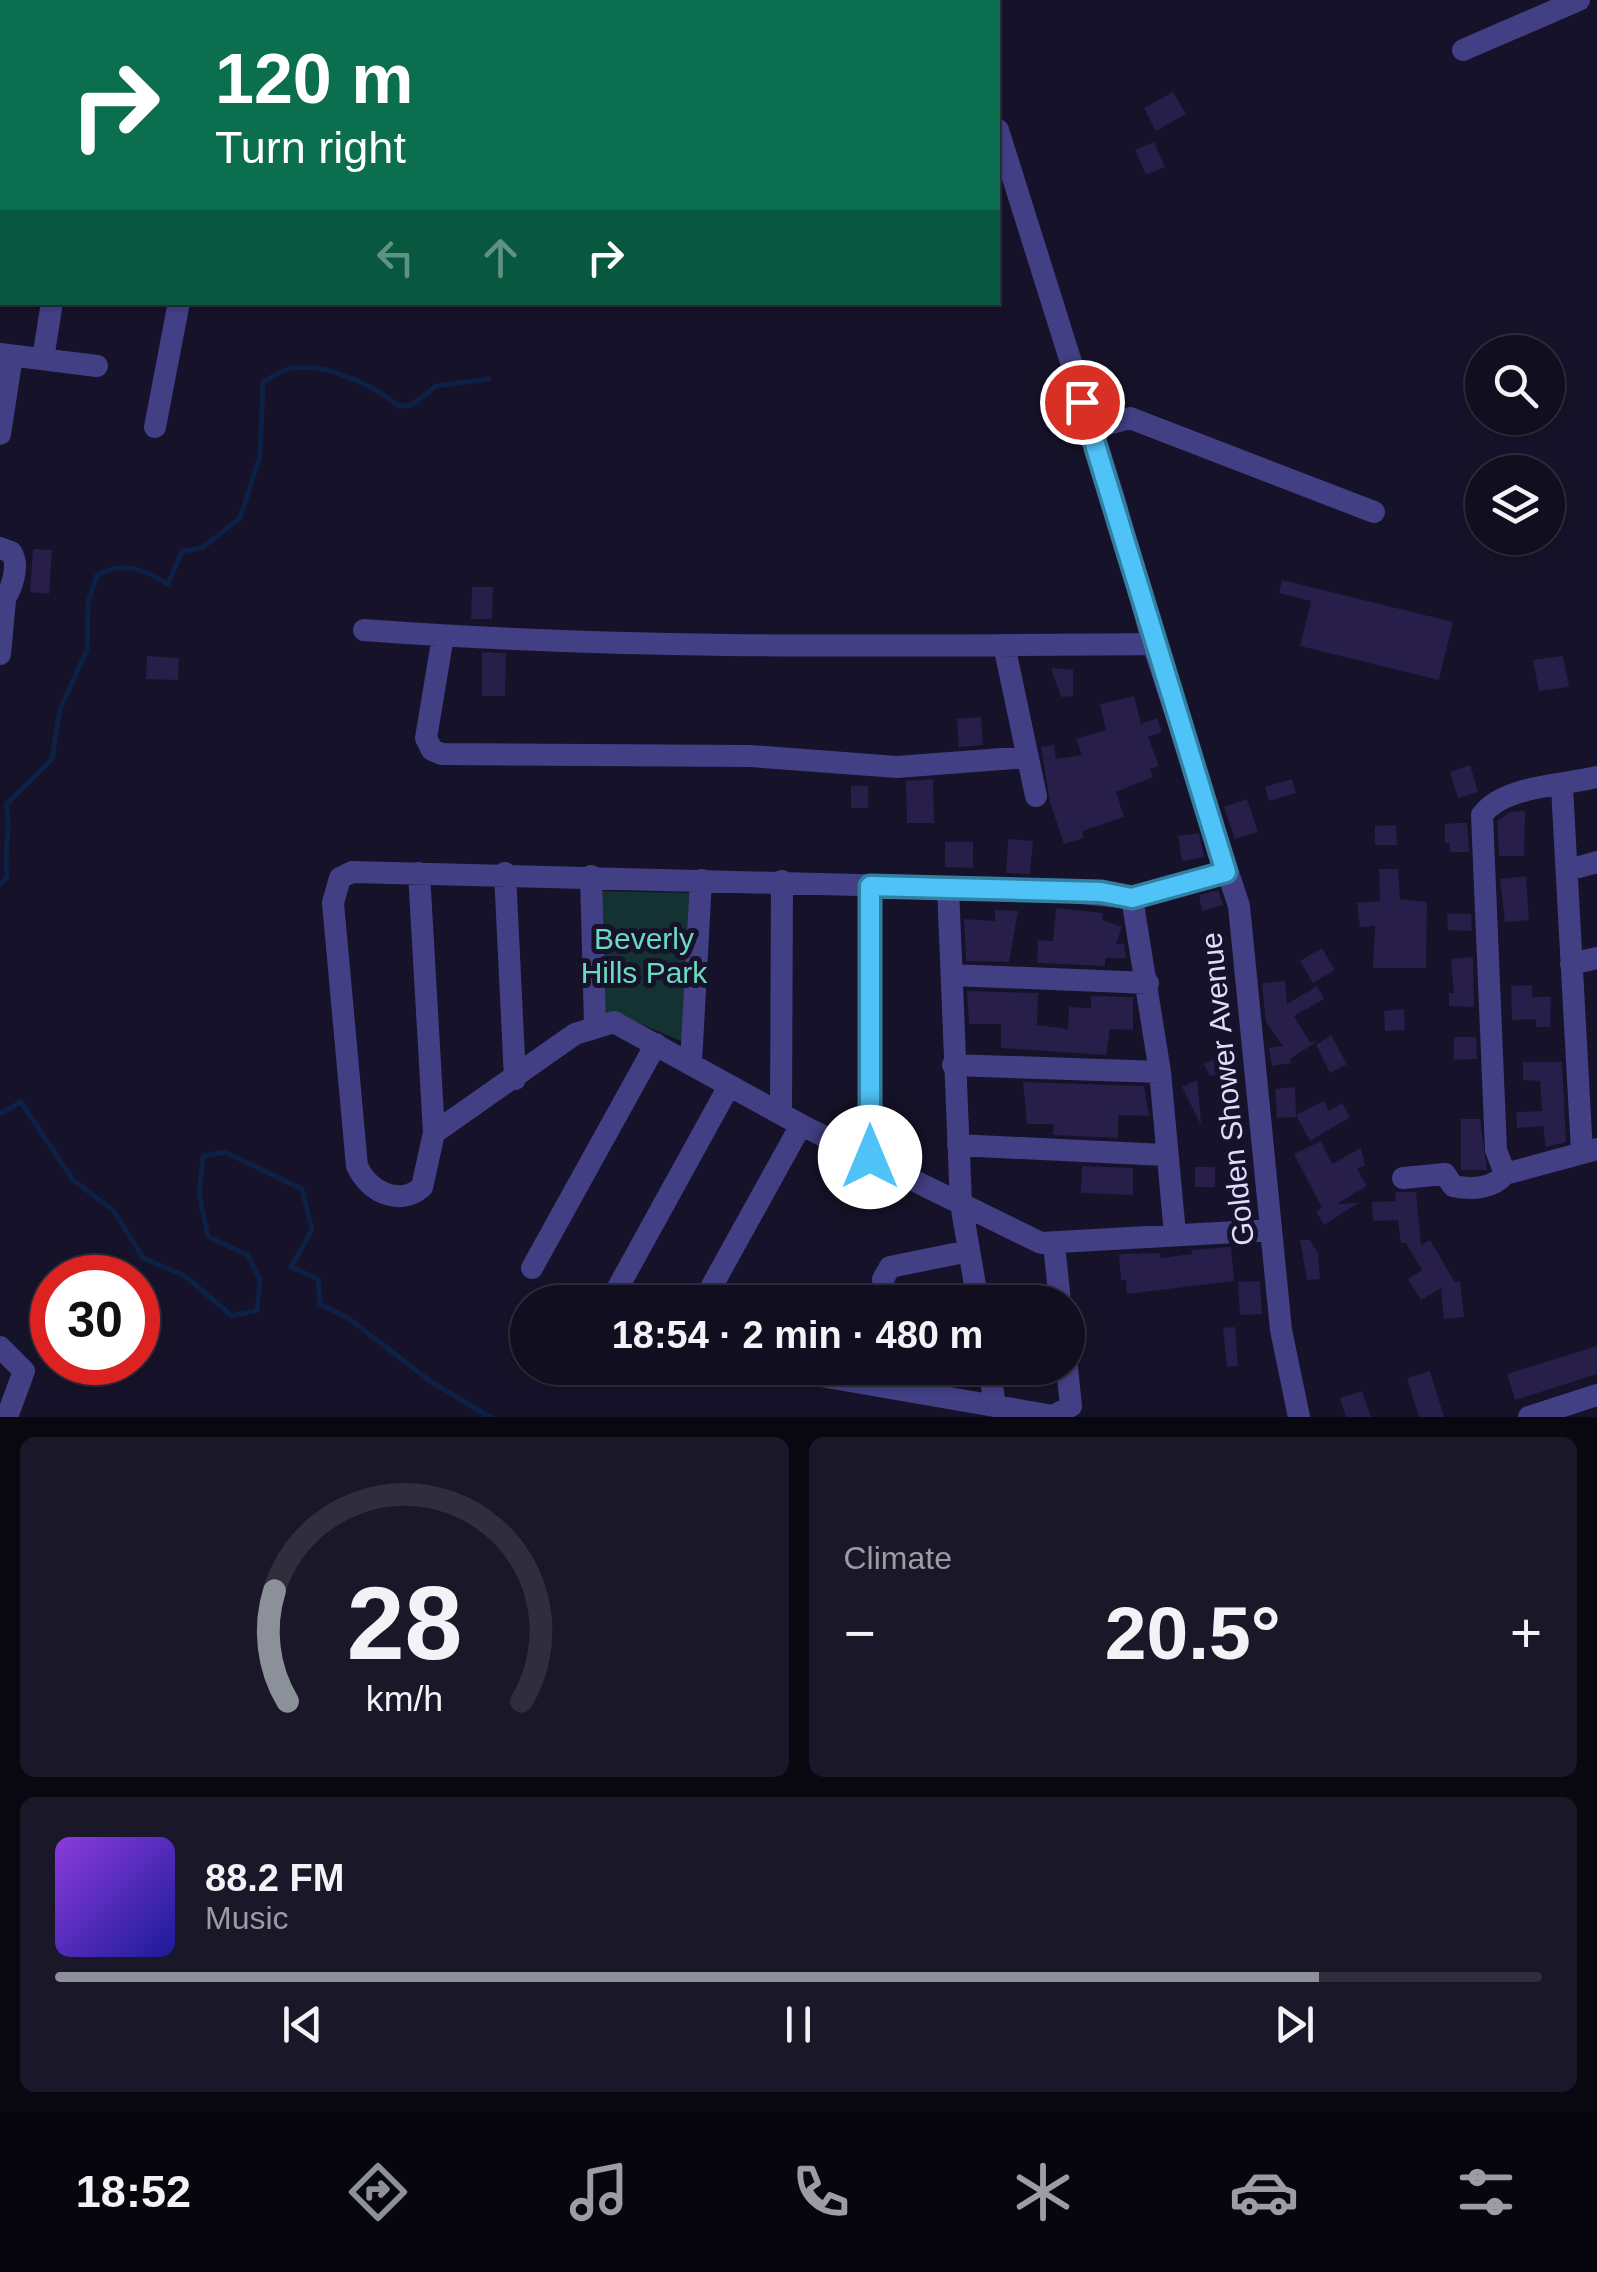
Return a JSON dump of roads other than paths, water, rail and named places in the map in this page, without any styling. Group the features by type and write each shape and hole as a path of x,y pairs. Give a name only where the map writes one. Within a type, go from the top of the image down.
{"street":[{"path":"1463,50 1579,0"},
{"name":"Golden Shower Avenue","path":"1000,140 1153,644 1239,906 1280,1330 1300,1417"},
{"path":"43,359 52,305"},
{"path":"155,427 178,305"},
{"path":"0,427 6,355 97,366"},
{"path":"1090,429 1130,418 1374,512"},
{"path":"0,548 15,556 2,602 0,654"},
{"path":"364,630 756,646 1153,644"},
{"path":"444,636 426,738 432,750 442,754 750,756 897,767 1028,758"},
{"path":"1004,645 1036,796"},
{"path":"1505,1174 1496,1150 1482,816 1502,798 1597,778"},
{"path":"1403,1178 1444,1174 1453,1186 1471,1188 1494,1183 1505,1174 1590,1151 1586,1060 1570,964 1562,787"},
{"path":"1568,870 1597,862"},
{"path":"419,873 434,1133 422,1187 415,1193 396,1196 364,1182 357,1166 332,903 340,878 352,872 504,873 782,881 1101,892 1132,898 1226,872"},
{"path":"504,873 515,1079"},
{"path":"591,876 595,1025"},
{"path":"691,1063 701,880"},
{"path":"711,1285 791,1119 782,881"},
{"path":"870,886 870,1157"},
{"path":"948,887 961,1204 975,1285"},
{"path":"1132,898 1160,1072 1164,1155 1175,1234"},
{"path":"1570,964 1597,958"},
{"path":"953,975 1148,984"},
{"path":"434,1133 515,1079 558,1044 595,1025 624,1025 791,1119 1021,1235 1054,1244 1271,1230"},
{"path":"532,1268 656,1044"},
{"path":"954,1064 1160,1072"},
{"path":"619,1285 729,1086"},
{"path":"958,1145 1164,1155"},
{"path":"1054,1244 1058,1285"},
{"path":"884,1285 890,1267 969,1250"},
{"path":"0,1347 24,1371 7,1417"},
{"path":"922,1385 995,1405 1062,1414 1070,1406 1068,1385"},
{"path":"991,1385 995,1405"},
{"path":"1529,1417 1597,1395"}],"waterway":[{"path":"0,884 7,877 6,805 52,759 60,709 87,650 88,603 97,575 116,568 134,569 168,584 182,551 202,548 240,518 260,456 263,382 289,369 321,369 363,383 399,406 412,405 436,386 489,379"},
{"path":"0,1114 21,1102 73,1180 114,1211 143,1258 185,1276 232,1316 257,1310 260,1280 248,1255 208,1237 199,1194 203,1156 225,1152 302,1189 312,1230 291,1267 318,1279 320,1304 348,1318 430,1381 490,1417"}],"park label":[{"name":"Beverly Hills Park","path":"644,955"}]}
